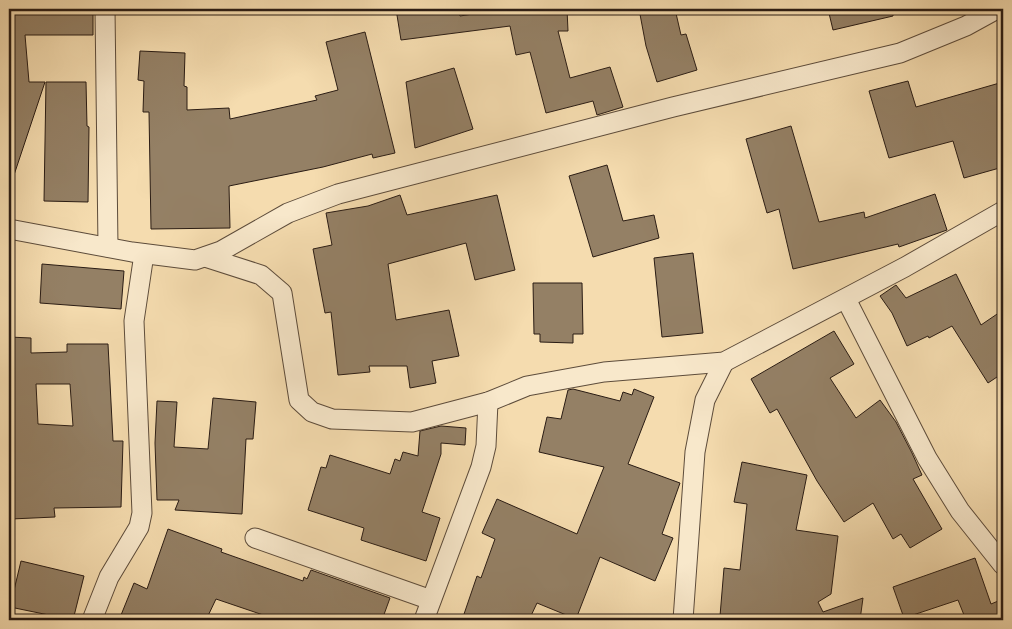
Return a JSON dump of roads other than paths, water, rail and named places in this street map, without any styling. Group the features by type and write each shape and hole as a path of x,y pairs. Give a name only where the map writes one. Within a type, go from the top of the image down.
{"street":[{"path":"105,9 108,248"},
{"path":"9,229 108,248 195,260 221,251 288,213 338,194 673,107 900,54 974,14 997,9"},
{"path":"205,257 261,275 282,293 299,400 312,412 332,419 412,422 488,402 527,386 604,372 724,362 846,299 1003,211"},
{"path":"92,620 109,577 130,539 139,527 142,513 134,321 144,254"},
{"path":"846,299 927,458 960,510 1003,565"},
{"path":"683,620 695,452 705,400 724,362"},
{"path":"424,620 481,467 486,446 488,402"},
{"path":"255,538 431,600"}]}
